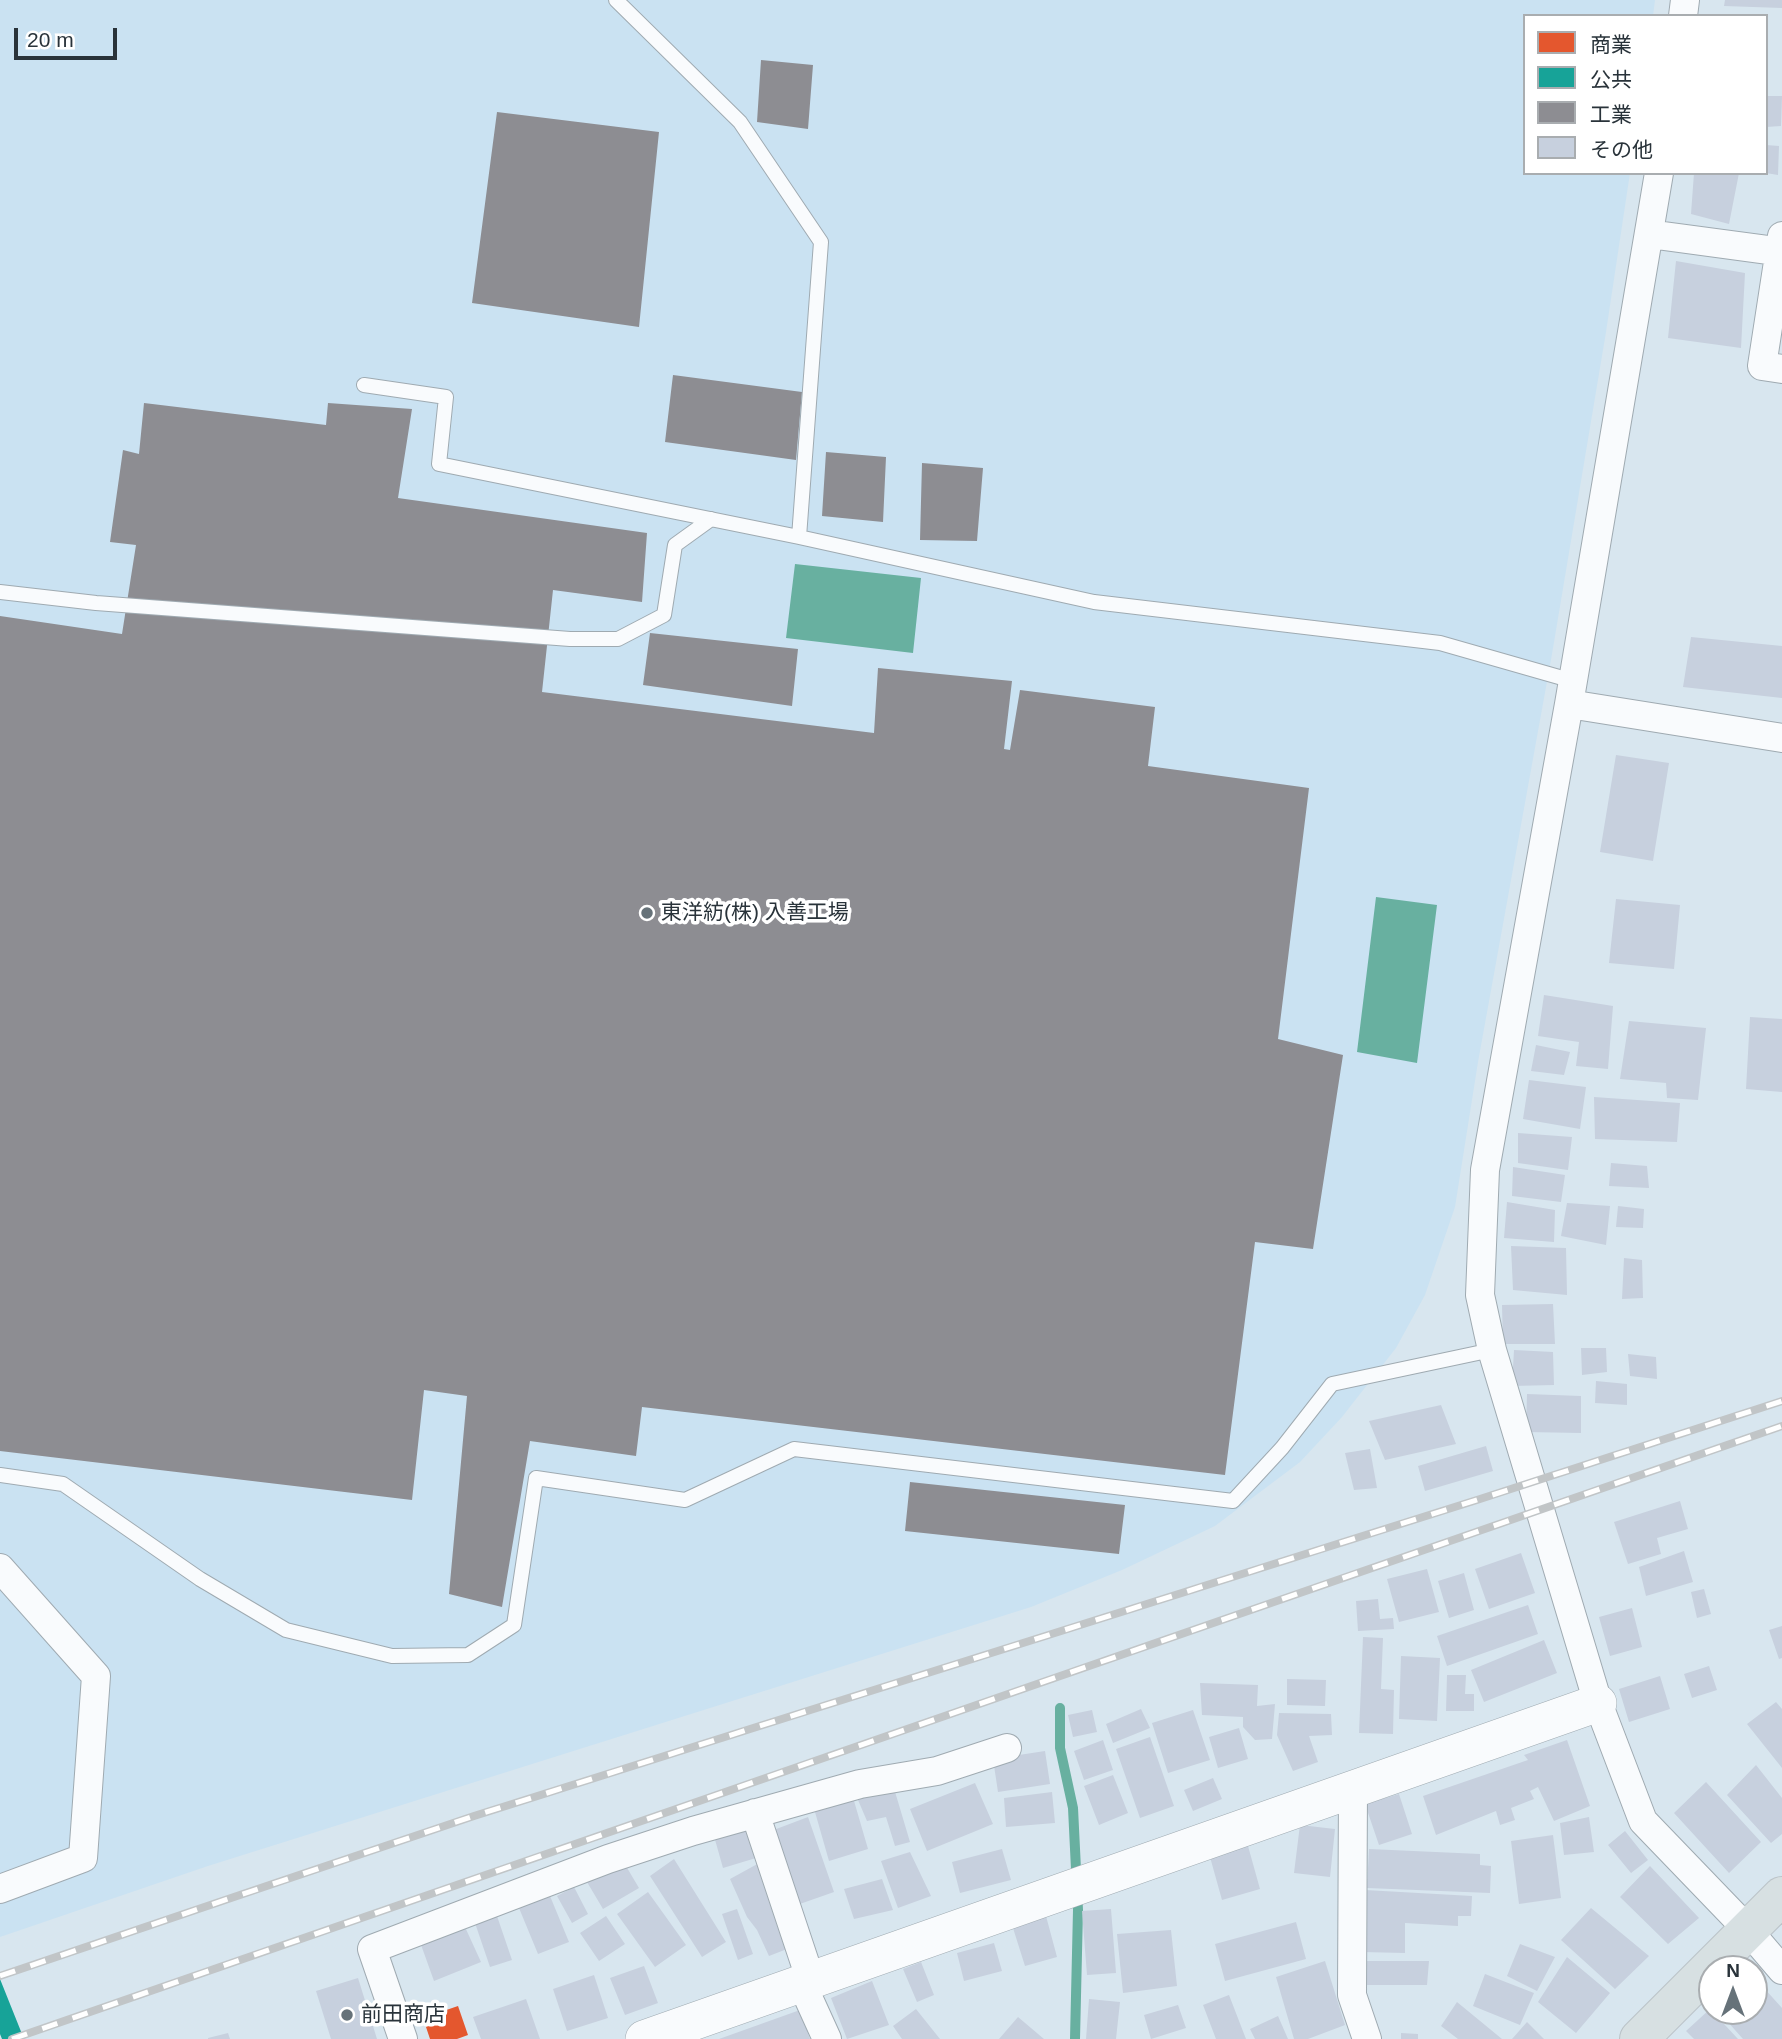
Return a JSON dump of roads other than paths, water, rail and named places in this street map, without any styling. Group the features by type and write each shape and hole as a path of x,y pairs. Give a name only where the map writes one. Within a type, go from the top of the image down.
{"main road":[{"path":"1639,2039 1782,1896"}],"street":[{"path":"1659,175 1571,693 1485,1170 1480,1295 1492,1350 1598,1703 1643,1821 1747,1929 1782,1970"},
{"path":"1649,234 1781,246 1762,366 1782,369"},
{"path":"1571,693 1782,737"},
{"path":"0,1568 96,1676 83,1858 0,1889"},
{"path":"644,2039 1598,1703"},
{"path":"403,2039 372,1949 608,1859 755,1813 860,1784 937,1771 1007,1748"},
{"path":"1353,1789 1352,1996 1367,2039"},
{"path":"755,1813 827,2039"}],"lane":[{"path":"616,0 740,122 821,242 799,537"},
{"path":"364,385 446,397 439,464 799,537 1094,602 1440,643 1571,693"},
{"path":"0,592 96,603 542,637 618,639 664,615 675,545 711,519"},
{"path":"0,1475 63,1483 200,1579 286,1630 392,1656 468,1655 514,1625 536,1478 685,1500 794,1449 1233,1501 1282,1448 1332,1384 1492,1350"}],"waterway":[{"path":"1060,1708 1060,1748 1073,1808 1078,1910 1075,2039"}],"railway":[{"path":"0,1976 474,1816 1782,1401"},
{"path":"12,2039 1782,1426"}],"place":[{"name":"東洋紡(株) 入善工場","path":"647,913"},
{"name":"前田商店","path":"347,2015"}]}
